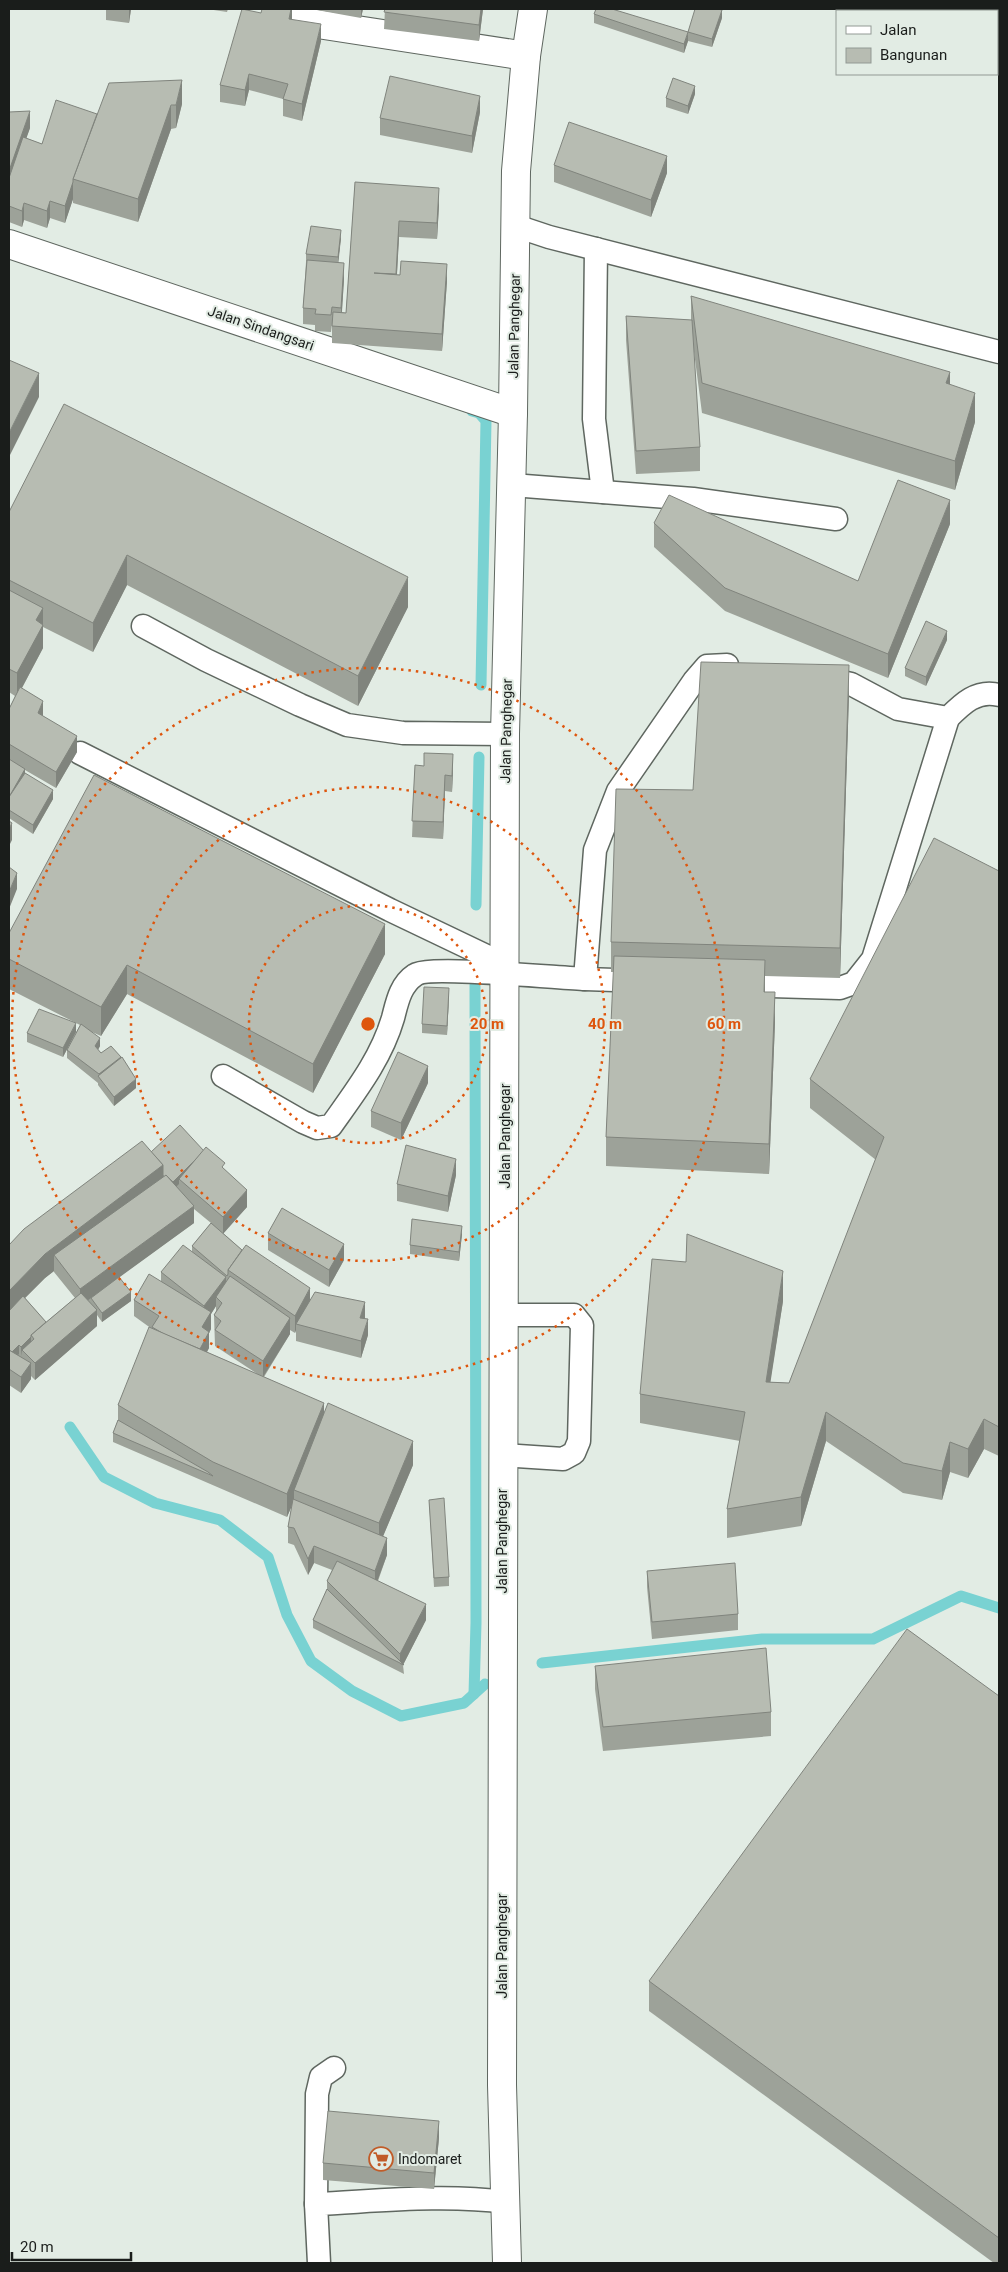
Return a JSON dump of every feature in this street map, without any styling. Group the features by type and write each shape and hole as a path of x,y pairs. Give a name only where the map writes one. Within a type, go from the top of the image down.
{"street":[{"name":"Jalan Panghegar","path":"507,2263 502,2084 502,1455 505,1315 506,970 505,734 512,485 516,171 526,56 533,9"},
{"path":"285,18 526,56"},
{"name":"Jalan Sindangsari","path":"9,244 513,413"}],"lane":[{"path":"516,226 596,249 999,352"},
{"path":"596,249 594,419 603,492"},
{"path":"512,485 693,499 836,519"},
{"path":"143,626 206,660 300,705 347,725 403,733 505,734"},
{"path":"585,979 595,850 618,791 694,681 707,666 725,664 744,667"},
{"path":"801,675 851,684 898,709 948,718"},
{"path":"712,984 840,988 854,983 872,959 948,718 965,702 980,695 999,695"},
{"path":"80,753 506,970"},
{"path":"223,1076 310,1125 317,1128 331,1126 368,1074 387,1039 401,990 416,974 448,970 506,970 585,979 663,982"},
{"path":"502,1455 563,1459 574,1453 579,1441 582,1325 574,1315 505,1315"},
{"path":"319,2263 316,2204 317,2094 321,2077 334,2068"},
{"path":"316,2204 415,2198 469,2198 506,2202"}],"building":[{"path":"242,9 261,13 262,9 291,9 289,19 321,24 302,104 283,99 288,84 249,74 245,90 220,85"},
{"path":"385,9 481,9 479,25 384,12"},
{"path":"596,9 612,9 688,32 684,44 594,14"},
{"path":"695,9 722,10 712,39 688,32"},
{"path":"390,76 480,96 472,136 380,118"},
{"path":"673,78 695,86 688,106 666,98"},
{"path":"182,80 176,105 171,105 138,199 73,179 109,83"},
{"path":"56,100 97,114 65,206 50,201 47,211 24,203 22,211 9,206 9,178 23,137 42,144"},
{"path":"30,111 9,171 9,112"},
{"path":"569,122 667,156 651,200 554,165"},
{"path":"355,182 439,188 437,223 399,221 396,274 374,273 400,275 401,261 447,264 442,334 332,326 333,312 346,313"},
{"path":"311,226 341,230 338,257 306,254"},
{"path":"307,260 344,263 341,308 332,307 331,315 315,314 316,309 303,308"},
{"path":"691,296 950,372 946,383 975,393 955,461 702,383"},
{"path":"626,316 692,320 700,447 636,451"},
{"path":"9,360 39,373 9,433"},
{"path":"64,404 408,577 358,676 127,555 93,623 9,580 9,512"},
{"path":"898,480 950,500 888,654 725,588 654,523 669,495 858,581"},
{"path":"9,590 43,608 36,620 43,625 17,673 9,669"},
{"path":"926,621 947,631 926,677 905,668"},
{"path":"701,662 849,665 840,948 611,942 616,789 693,790"},
{"path":"20,687 43,701 38,713 77,736 56,772 9,744 9,709"},
{"path":"424,753 453,754 452,776 445,775 443,822 412,821 415,765 424,766"},
{"path":"9,759 25,769 9,797"},
{"path":"25,773 53,790 33,825 9,810 9,797"},
{"path":"94,775 385,924 313,1064 127,965 101,1007 9,959 9,933"},
{"path":"934,838 999,871 999,1427 984,1419 968,1449 950,1442 942,1471 903,1463 826,1412 801,1497 727,1509 745,1412 640,1394 652,1259 686,1262 687,1234 783,1271 766,1382 789,1383 884,1137 810,1079"},
{"path":"9,867 17,873 9,892"},
{"path":"614,956 765,960 764,992 775,992 769,1144 606,1137"},
{"path":"424,987 449,988 447,1026 422,1024"},
{"path":"39,1009 76,1023 63,1048 27,1033"},
{"path":"81,1024 100,1038 95,1046 101,1053 111,1046 121,1057 99,1074 67,1050"},
{"path":"398,1052 428,1066 401,1123 371,1111"},
{"path":"122,1057 136,1079 114,1097 98,1076"},
{"path":"180,1125 204,1151 173,1182 166,1175 164,1177 163,1165 151,1152"},
{"path":"142,1141 163,1165 45,1254 9,1291 9,1245 24,1229"},
{"path":"406,1145 456,1159 448,1196 397,1184"},
{"path":"206,1147 225,1163 222,1167 247,1190 223,1217 179,1179"},
{"path":"166,1175 194,1206 80,1289 54,1255"},
{"path":"282,1208 344,1244 329,1270 268,1233"},
{"path":"412,1219 462,1226 459,1252 410,1245"},
{"path":"211,1223 242,1250 228,1270 227,1276 192,1246"},
{"path":"183,1245 226,1277 204,1306 161,1272"},
{"path":"246,1245 310,1288 295,1316 228,1270"},
{"path":"149,1274 211,1312 202,1327 209,1332 200,1349 152,1327 159,1316 134,1300"},
{"path":"230,1276 290,1318 263,1361 215,1330 221,1321 214,1315 222,1303 216,1297"},
{"path":"119,1277 131,1292 102,1313 91,1298"},
{"path":"315,1292 365,1302 360,1318 368,1319 361,1341 296,1324"},
{"path":"81,1293 97,1310 35,1363 22,1350 34,1339 31,1335"},
{"path":"23,1296 46,1322 21,1347 19,1345 12,1352 9,1350 9,1311"},
{"path":"149,1327 324,1403 287,1494 213,1462 118,1405"},
{"path":"9,1350 31,1363 21,1377 9,1369"},
{"path":"328,1403 413,1441 379,1523 294,1490"},
{"path":"118,1420 208,1472 213,1476 113,1433"},
{"path":"444,1498 449,1577 434,1578 429,1500"},
{"path":"293,1499 387,1538 375,1571 314,1546 308,1559 294,1528 288,1527"},
{"path":"337,1561 426,1604 400,1654 327,1581"},
{"path":"735,1563 738,1614 652,1622 647,1571"},
{"path":"327,1589 404,1665 313,1620"},
{"path":"907,1629 999,1696 999,2238 649,1981"},
{"path":"766,1648 771,1712 603,1727 595,1666"},
{"name":"Indomaret","path":"328,2111 439,2121 434,2173 323,2163"}],"waterway":[{"path":"472,411 479,413 486,421 481,685"},
{"path":"476,905 479,757"},
{"path":"474,1694 476,1623 475,985"},
{"path":"70,1427 104,1477 155,1503 220,1520 268,1557 287,1615 311,1661 352,1691 401,1716 464,1703 485,1684"},
{"path":"542,1663 762,1639 873,1639 961,1596 999,1608"}],"place":[{"name":"Indomaret","path":"381,2159"}]}
